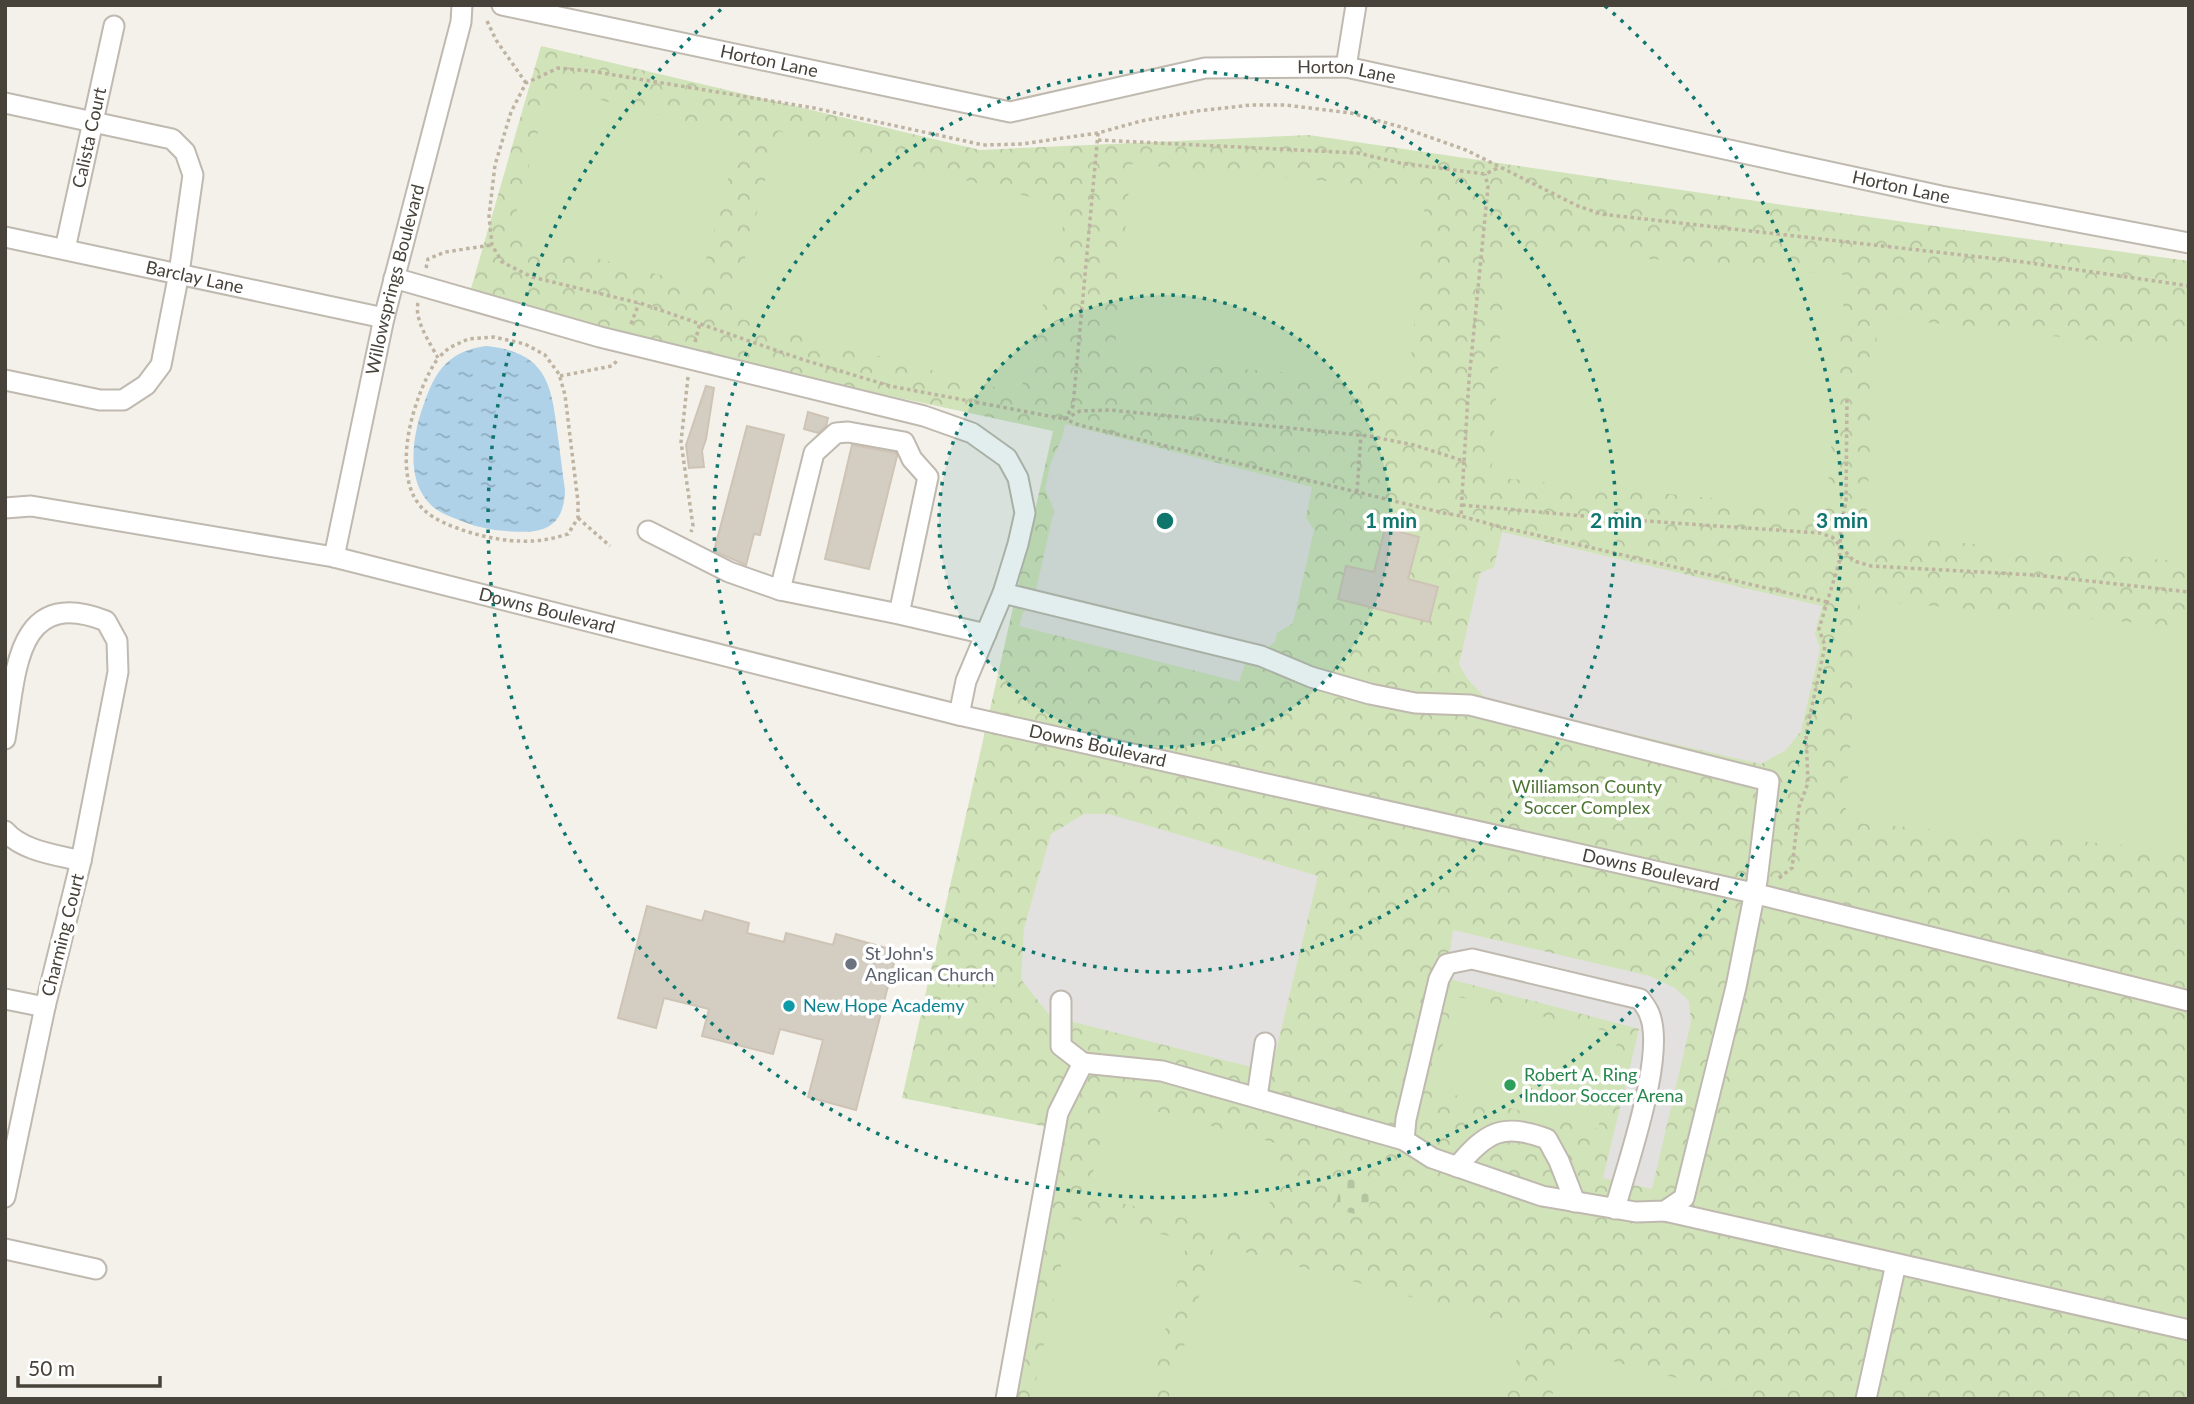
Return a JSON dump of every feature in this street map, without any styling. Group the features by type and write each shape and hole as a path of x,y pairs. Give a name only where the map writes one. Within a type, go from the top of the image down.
{"street":[{"name":"Willowsprings Boulevard","path":"334,557 384,318 461,22 462,5"},
{"name":"Horton Lane","path":"502,5 1010,112 1205,68 1346,67 1941,196 2189,243"},
{"path":"1346,67 1356,5"},
{"name":"Calista Court","path":"65,249 114,26"},
{"path":"5,103 172,139 186,152 193,175 179,274 161,365 146,385 123,400 100,400 5,380"},
{"name":"Barclay Lane","path":"5,237 384,318"},
{"path":"394,278 600,337 924,416 972,433 1007,458 1018,478 1025,513 1003,593 966,681 959,715"},
{"path":"780,590 814,453 836,433 848,432 904,442 912,459 929,477 899,614"},
{"name":"Downs Boulevard","path":"5,508 31,506 334,557 959,715 1753,893 2189,1001"},
{"path":"649,531 729,572 780,590 986,634"},
{"path":"1003,593 1261,656 1311,677 1370,694 1415,703 1471,705 1769,781 1757,881 1736,987 1684,1198 1665,1212"},
{"name":"Charming Court","path":"5,739 20,651 32,630 51,616 66,611 87,614 106,621 117,641 118,672 81,861 45,1007 13,1118 5,1197"},
{"path":"5,831 11,838 26,845 81,861"},
{"path":"1404,1140 1406,1119 1436,991 1447,964 1472,960 1640,999 1650,1013 1654,1038 1653,1070 1615,1209"},
{"path":"5,999 45,1007"},
{"path":"1061,1002 1061,1046 1083,1063 1162,1071 1257,1097 1404,1140 1432,1158 1542,1196 1636,1212 1665,1212 2189,1330"},
{"path":"1257,1097 1265,1043"},
{"path":"1006,1399 1058,1113 1083,1063"},
{"path":"1457,1167 1476,1144 1500,1131 1527,1131 1547,1139 1575,1202"},
{"path":"5,1249 96,1269"},
{"path":"1866,1399 1896,1264"}],"path":[{"path":"487,21 496,40 526,83"},
{"path":"1827,602 1497,526 1080,425 1065,419 890,386 804,360 643,304 532,277 502,262 492,245 489,216 495,165 511,112 526,83 558,68 814,108 983,145 1022,144 1098,133 1141,121 1197,111 1251,105 1285,105 1351,113 1401,127 1466,150 1578,206 1601,214 2024,262 2189,286"},
{"path":"1065,419 1073,406 1098,133"},
{"path":"1098,140 1359,153 1400,163 1485,174 1500,168"},
{"path":"1461,516 1472,342 1488,187 1485,174"},
{"path":"438,358 416,309 428,260 445,252 492,245"},
{"path":"693,349 700,323"},
{"path":"494,337 525,344 545,355 559,374 565,395 578,517 568,534 548,540 518,541 498,538 444,524 422,509 410,485 405,454 410,423 419,395 438,358 449,348 468,339 494,337"},
{"path":"689,370 681,442 693,526 690,535"},
{"path":"1779,878 1792,867 1799,807 1808,783 1806,734 1825,646 1819,629 1839,563 1841,526 1846,501 1847,397"},
{"path":"1065,419 1080,411 1110,410 1361,435 1414,445 1464,461"},
{"path":"1357,492 1361,435"},
{"path":"1462,505 1820,533 1832,537 1854,561 1871,566 2035,575 2189,592"},
{"path":"578,517 610,546"}],"green space":[{"name":"Williamson County Soccer Complex","path":"541,46 980,150 1309,135 1804,208 2189,261 2189,1399 996,1399 1052,1128 902,1098 1053,431 789,374 615,332 470,292"},
{"path":"550,87 740,136 699,285 510,236"},
{"path":"778,131 1068,207 1020,394 730,316"},
{"path":"1131,164 1426,190 1409,382 1114,359"},
{"path":"1506,247 1846,275 1826,509 1491,477"},
{"path":"1878,317 2189,351 2189,562 1865,535"},
{"path":"1860,600 2189,627 2189,783 2183,850 1845,822"},
{"path":"1454,996 1619,1034 1598,1129 1433,1090"},
{"path":"1110,1099 1283,1145 1262,1237 1088,1195"},
{"path":"1342,1177 1374,1184 1367,1217 1335,1209"},
{"path":"1071,1219 1188,1239 1148,1399 1032,1399"},
{"path":"1215,1244 1525,1328 1506,1399 1168,1399"},
{"path":"1566,1349 1757,1399 1551,1399"}],"shaded area":[{"path":"1065,424 1312,487 1306,518 1314,530 1293,623 1277,633 1275,642 1245,664 1239,682 1019,626 1023,613 1035,594 1054,510 1045,489 1051,462"},
{"path":"1502,532 1822,606 1815,633 1820,649 1801,731 1786,750 1761,764 1488,701 1466,677 1459,664 1480,573 1494,567"},
{"path":"1084,814 1109,814 1318,876 1271,1072 1050,1016 1021,979 1024,928 1051,834"},
{"path":"1453,930 1650,976 1675,988 1689,1001 1691,1022 1652,1189 1603,1178 1639,1029 1446,978"}],"water":[{"path":"486,346 520,354 532,362 541,371 551,396 565,494 558,517 552,524 536,531 500,531 479,527 442,513 422,494 417,481 414,467 415,438 422,410 436,377 455,356"}],"building":[{"path":"706,386 714,388 702,451 704,467 689,468 686,445"},
{"path":"808,412 828,418 826,426 818,433 804,429"},
{"path":"747,426 784,435 760,535 754,534 746,565 714,551"},
{"path":"852,445 896,453 897,456 869,569 825,559"},
{"path":"1385,528 1419,537 1408,579 1438,587 1429,622 1338,599 1346,566 1374,572"},
{"name":"New Hope Academy","path":"647,906 702,921 705,911 749,923 747,933 784,942 786,933 833,945 836,934 897,951 856,1110 808,1097 823,1040 780,1029 773,1054 702,1036 709,1009 664,998 656,1028 618,1018"}],"place":[{"name":"St John's Anglican Church","path":"851,964"},
{"name":"New Hope Academy","path":"789,1006"},
{"name":"Robert A. Ring Indoor Soccer Arena","path":"1510,1085"}]}
